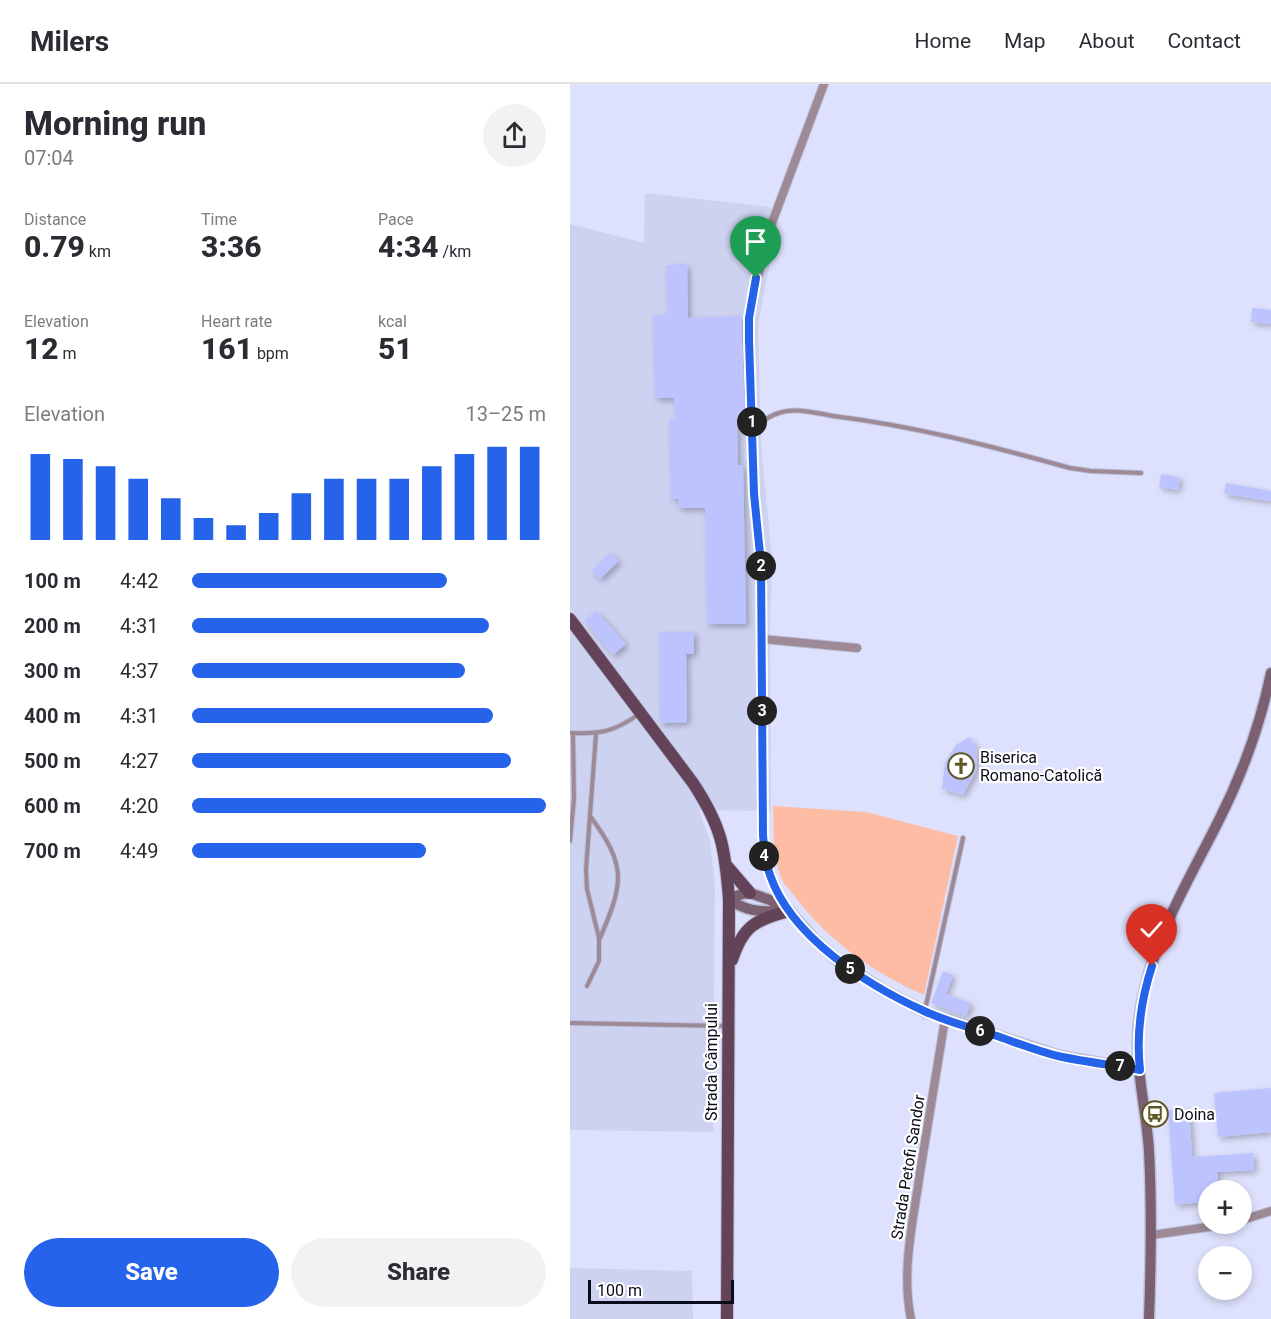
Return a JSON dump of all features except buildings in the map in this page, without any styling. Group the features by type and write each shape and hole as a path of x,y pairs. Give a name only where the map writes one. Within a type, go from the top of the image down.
{"main road":[{"name":"Strada Câmpului","path":"570,620 709,808 718,829 726,865 729,899 727,1319"},
{"path":"1149,1319 1152,1235 1149,1149 1138,1052 1140,1017 1146,985 1186,885 1228,801 1248,754 1260,720 1271,673"},
{"path":"726,865 750,893"},
{"path":"729,899 750,893 761,896 789,911 837,960 883,990 925,1012 1059,1056 1140,1070"},
{"path":"729,899 741,908 753,911 789,911"},
{"path":"728,972 738,944 747,929 757,921 789,911"}],"street":[{"path":"789,911 773,884 764,856 761,564 756,527 749,318 766,236 824,84"},
{"path":"762,639 857,648"},
{"name":"Strada Petofi Sandor","path":"911,1319 907,1273 911,1234 945,1019"},
{"path":"1252,1217 1271,1211"},
{"path":"1152,1235 1198,1228"}],"lane":[{"path":"752,431 764,420 790,410 937,433 1070,468 1141,473"},
{"path":"570,842 574,799 571,733 596,734 616,729 640,713"},
{"path":"587,986 599,961 600,938 586,879 596,734"},
{"path":"590,816 608,841 617,864 619,882 613,908 600,938"},
{"path":"925,1012 963,838"},
{"path":"570,1023 727,1026"}],"shaded area":[{"path":"645,193 770,207 778,220 758,325 761,444 772,560 771,811 699,810 710,841 715,885 713,1132 570,1130 570,224 644,243"},
{"path":"773,806 866,812 958,836 924,995 887,976 852,953 820,926 787,887 777,867"},
{"path":"570,1268 692,1271 693,1319 570,1319"}],"place":[{"name":"Biserica Romano-Catolică","path":"961,766"},
{"name":"Doina","path":"1155,1114"}],"route":[{"path":"756,278 749,318 749,340 754,494 761,564 763,835 764,856 777,892 789,911 815,940 837,960 883,990 925,1012 1059,1056 1140,1070 1138,1034 1142,1002 1152,966"}]}
